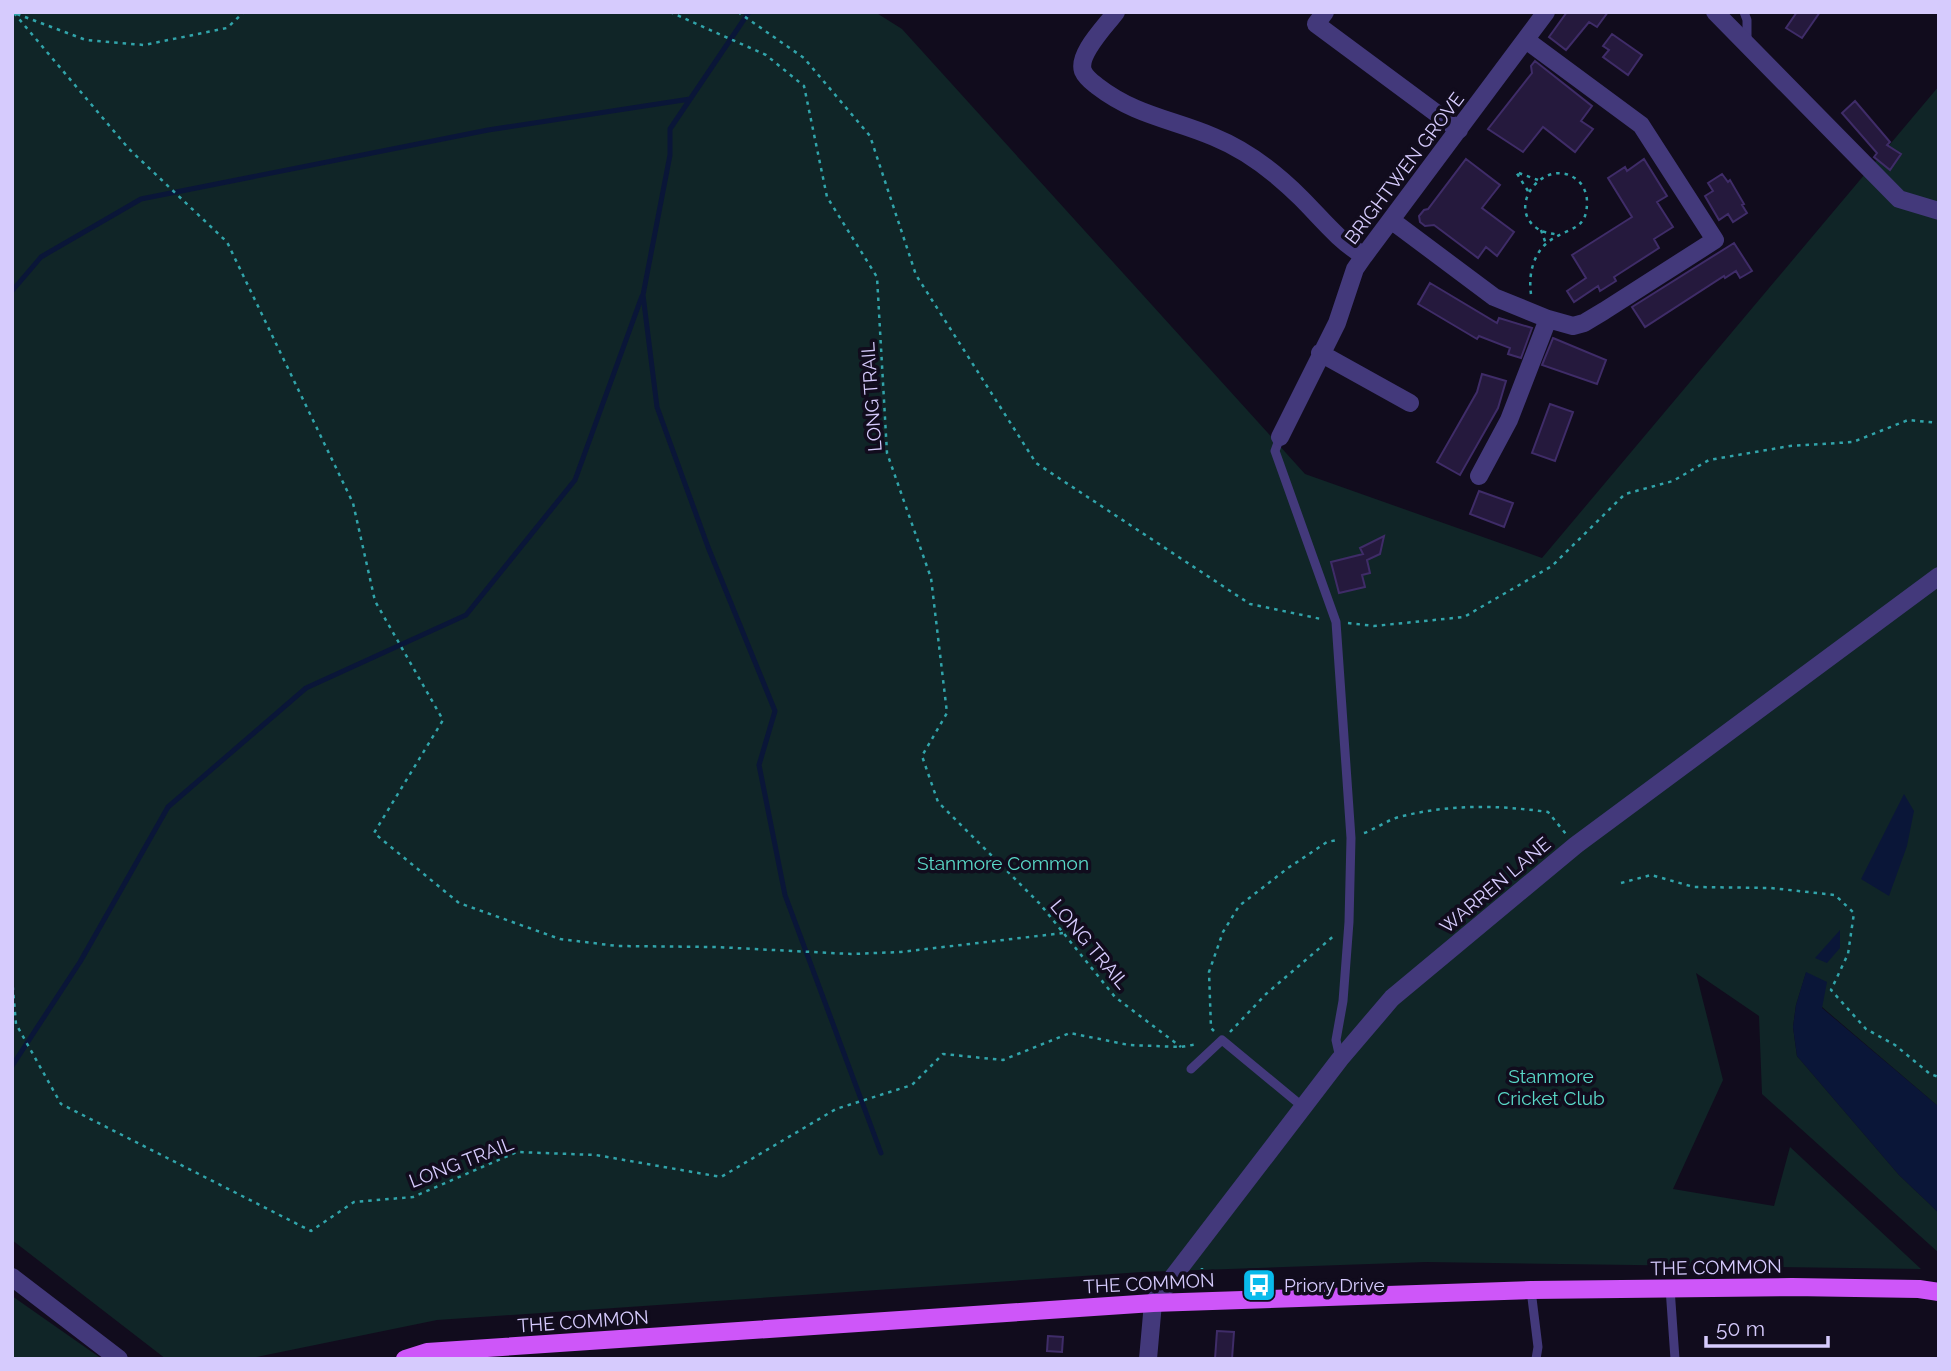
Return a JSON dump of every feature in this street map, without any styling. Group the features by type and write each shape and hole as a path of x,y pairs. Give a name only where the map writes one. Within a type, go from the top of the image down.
{"main road":[{"name":"THE COMMON","path":"405,1359 427,1352 1153,1303 1670,1288 1792,1287 1919,1289 1939,1292"}],"street":[{"path":"1116,12 1082,59 1083,70 1088,79 1113,98 1133,108 1214,137 1256,161 1290,188 1331,231 1364,256"},
{"path":"1325,12 1316,23 1459,130"},
{"name":"BRIGHTWEN GROVE","path":"1280,437 1337,323 1355,270 1546,12"},
{"path":"1715,12 1899,199 1939,211"},
{"path":"1391,220 1494,297 1573,326 1584,323 1715,240 1641,125 1526,40"},
{"path":"1479,476 1509,420 1548,319"},
{"path":"1320,353 1410,403"},
{"name":"WARREN LANE","path":"1153,1303 1340,1059 1392,998 1576,845 1939,576"},
{"path":"12,1277 119,1359"},
{"path":"1148,1359 1153,1303"}],"lane":[{"path":"1744,12 1748,45"},
{"path":"1280,437 1275,451 1336,622 1350,838 1349,922 1343,1001 1336,1040 1340,1059"},
{"path":"1191,1069 1222,1040 1303,1107"},
{"path":"1670,1288 1675,1359"},
{"path":"1531,1290 1538,1347 1536,1359"}],"path":[{"path":"13,14 86,40 144,45 227,27 244,12"},
{"name":"LONG TRAIL","path":"12,978 16,1024 61,1104 311,1231 354,1202 413,1197 517,1152 596,1155 721,1177 836,1109 912,1085 943,1054 1003,1060 1070,1033 1129,1045 1181,1047 1115,997 1040,904 938,802 922,756 947,713 931,578 887,453 877,277 827,197 804,86 766,55 670,12"},
{"path":"738,12 752,22"},
{"path":"13,14 130,149 227,242 354,503 376,601 443,720 374,833 459,903 560,939 617,946 716,947 851,954 901,952 1063,933"},
{"path":"1528,192 1516,172 1538,180"},
{"path":"1528,311 1532,299 1532,266 1546,244 1558,235 1570,232 1583,220 1586,212 1586,194 1578,180 1570,175 1552,174 1538,180 1528,192 1525,205 1534,226 1558,235"},
{"path":"1540,230 1546,244"},
{"path":"1621,883 1651,875 1693,887 1771,888 1835,895 1854,914 1848,954 1831,990 1866,1029 1895,1045 1930,1074 1939,1077"},
{"path":"1222,1040 1266,994 1349,922"}],"green space":[{"name":"Stanmore Common","path":"12,12 875,12 902,29 1305,474 1542,558 1939,86 1939,1107 1822,1007 1806,973 1796,1005 1793,1027 1797,1056 1899,1175 1939,1213 1939,1253 1762,1094 1759,1016 1696,973 1723,1080 1673,1189 1774,1206 1790,1147 1921,1269 1426,1262 1142,1272 437,1320 247,1359 166,1359 12,1240"},
{"path":"12,1296 102,1359 12,1359"}],"water":[{"path":"1904,794 1914,811 1907,846 1889,896 1861,879"},
{"path":"1840,930 1840,948 1827,963 1815,958"},
{"path":"1806,972 1827,982 1822,1008 1939,1107 1939,1213 1899,1175 1797,1056 1793,1027 1796,1005"}],"building":[{"path":"1567,12 1608,12 1597,27 1589,22 1566,50 1549,37"},
{"path":"1797,12 1820,12 1802,38 1786,28"},
{"path":"1612,34 1642,55 1628,75 1603,57 1609,50 1603,46"},
{"path":"1535,61 1592,106 1581,121 1593,129 1575,152 1543,127 1523,152 1488,129 1532,73 1531,66"},
{"path":"1855,101 1890,142 1887,145 1901,154 1890,170 1874,157 1877,153 1842,113"},
{"path":"1466,159 1500,185 1482,208 1514,232 1497,256 1486,247 1478,258 1434,225 1425,226 1420,222 1419,216 1428,209"},
{"path":"1644,159 1667,196 1657,202 1673,227 1654,239 1659,248 1614,277 1616,281 1600,291 1598,286 1574,302 1567,291 1586,278 1572,255 1632,217 1608,178 1625,167 1627,171"},
{"path":"1722,174 1728,182 1730,180 1747,213 1733,222 1728,214 1719,220 1705,196 1713,191 1708,183"},
{"path":"1734,243 1752,271 1740,278 1736,271 1725,278 1724,276 1645,327 1632,307"},
{"path":"1430,283 1497,323 1499,318 1532,328 1521,358 1508,354 1510,348 1479,336 1477,339 1418,304"},
{"path":"1553,338 1606,360 1597,384 1542,365"},
{"path":"1482,374 1506,381 1498,408 1460,475 1437,462 1477,392"},
{"path":"1550,404 1573,412 1555,461 1532,453"},
{"path":"1479,491 1513,503 1504,527 1470,514"},
{"path":"1384,536 1380,554 1367,560 1370,573 1362,575 1365,587 1339,593 1331,562 1363,554 1360,548"},
{"path":"1217,1331 1234,1332 1232,1359 1215,1359"},
{"path":"1048,1336 1063,1337 1062,1352 1047,1351"}],"waterway":[{"path":"749,12 670,129 670,155 643,295 657,407 708,547 775,711 759,765 785,895 881,1153"},
{"path":"12,291 41,257 141,199 488,130 690,99"},
{"path":"12,1066 80,962 168,807 306,688 466,615 575,480 642,296"}],"place":[{"name":"Priory Drive","path":"1259,1285"}],"park label":[{"name":"Stanmore Cricket Club","path":"1551,1087"}]}
